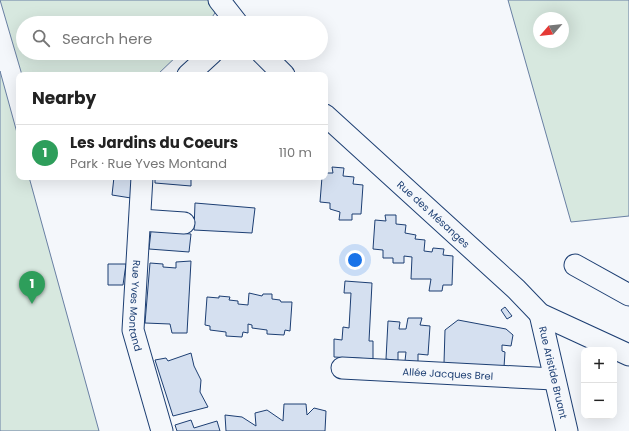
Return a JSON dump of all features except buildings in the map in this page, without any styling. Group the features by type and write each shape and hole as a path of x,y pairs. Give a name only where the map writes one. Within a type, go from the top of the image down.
{"street":[{"path":"219,0 232,16"},
{"path":"191,72 204,60"},
{"path":"269,60 281,72"},
{"name":"Rue des Mésanges","path":"328,118 516,289 540,314"},
{"name":"Rue Yves Montand","path":"142,180 133,330 162,431"},
{"path":"140,220 184,223"},
{"path":"574,265 629,295"},
{"path":"540,314 629,354"},
{"name":"Rue Aristide Bruant","path":"540,314 567,431"},
{"name":"Allée Jacques Brel","path":"342,368 554,379"}],"shaded area":[{"path":"0,0 224,0 213,16 16,16 16,55"},
{"path":"508,0 629,0 629,216 571,222"},
{"path":"18,60 173,60 160,72 21,72"},
{"path":"0,71 16,129 16,180 30,180 99,431 0,431"}],"place":[{"name":"Les Jardins du Coeurs","path":"32,304"}]}
